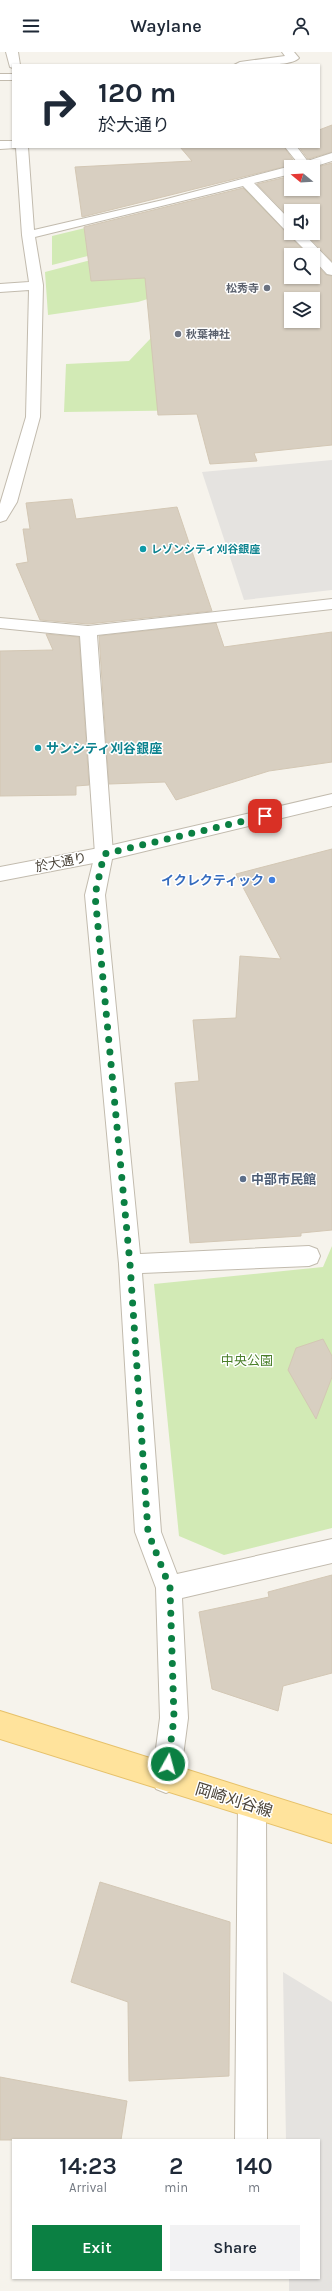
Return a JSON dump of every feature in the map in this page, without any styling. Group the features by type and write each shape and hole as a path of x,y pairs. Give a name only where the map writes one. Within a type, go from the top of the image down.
{"main road":[{"name":"岡崎刈谷線","path":"0,1725 332,1829"}],"street":[{"path":"12,52 14,64"},
{"path":"247,64 292,58 288,52"},
{"path":"0,77 12,77"},
{"path":"0,145 12,145"},
{"path":"0,518 9,502 33,417 36,285 28,235 22,148"},
{"path":"292,148 300,160"},
{"path":"320,161 332,157"},
{"path":"28,235 284,172"},
{"path":"246,182 284,221"},
{"path":"303,240 331,268"},
{"path":"0,288 36,285"},
{"path":"0,623 88,631 332,604"},
{"path":"88,631 104,854 95,895 130,1264 148,1532 170,1588 174,1718 166,1778"},
{"name":"於大通り","path":"0,874 104,854 332,800"},
{"path":"130,1264 309,1256"},
{"path":"170,1588 332,1551"},
{"path":"251,2139 252,1805"}],"green space":[{"path":"246,189 277,221 199,228 52,265 52,236"},
{"path":"198,232 212,279 138,302 48,315 45,272"},
{"path":"172,316 209,410 64,412 66,364 129,361"},
{"name":"中央公園","path":"332,1246 332,1528 224,1555 179,1536 154,1284 323,1267"}],"shaded area":[{"path":"332,460 332,590 244,600 202,472"},
{"path":"283,1972 332,2002 332,2291 289,2291 289,2279 320,2279 320,2139 286,2139"}],"building":[{"path":"332,125 332,152 308,159 300,148 320,148 320,130"},
{"path":"181,148 285,148 293,160 284,160 284,167 82,217 75,167 192,161"},
{"path":"332,163 332,261 312,240 320,240 320,204 284,204 284,212 257,184 284,178 284,196 320,196 320,166"},
{"path":"243,188 284,230 284,240 293,240 301,248 284,248 284,284 320,284 320,269 326,275 332,276 332,445 254,453 257,461 210,464 197,414 158,415 145,278 91,281 84,227"},
{"path":"72,499 76,519 177,507 212,611 88,624 40,620 16,564 28,562 23,529 30,529 26,503"},
{"path":"216,623 224,647 332,632 332,762 269,771 176,800 165,782 109,784 99,636"},
{"path":"46,634 79,637 89,785 76,786 76,795 0,796 0,651 53,650"},
{"path":"332,849 332,1230 301,1233 301,1236 190,1243 175,1083 199,1081 193,1020 236,1018 240,956 281,959 236,874"},
{"path":"323,1339 332,1356 332,1377 316,1419 288,1370 296,1348"},
{"path":"332,1575 332,1673 283,1686 278,1711 212,1689 199,1612 269,1597 268,1592"},
{"path":"100,1882 230,1922 229,2076 129,2081 128,2002 71,1982"},
{"path":"0,2077 127,2101 121,2139 0,2140"}],"place":[{"name":"松秀寺","path":"267,288"},
{"name":"秋葉神社","path":"178,334"},
{"name":"レゾンシティ刈谷銀座","path":"143,549"},
{"name":"サンシティ刈谷銀座","path":"38,748"},
{"name":"イクレクティック","path":"272,880"},
{"name":"中部市民館","path":"243,1179"}],"route":[{"path":"168,1764 174,1718 170,1588 148,1532 130,1264 95,895 104,854 265,816"}]}
